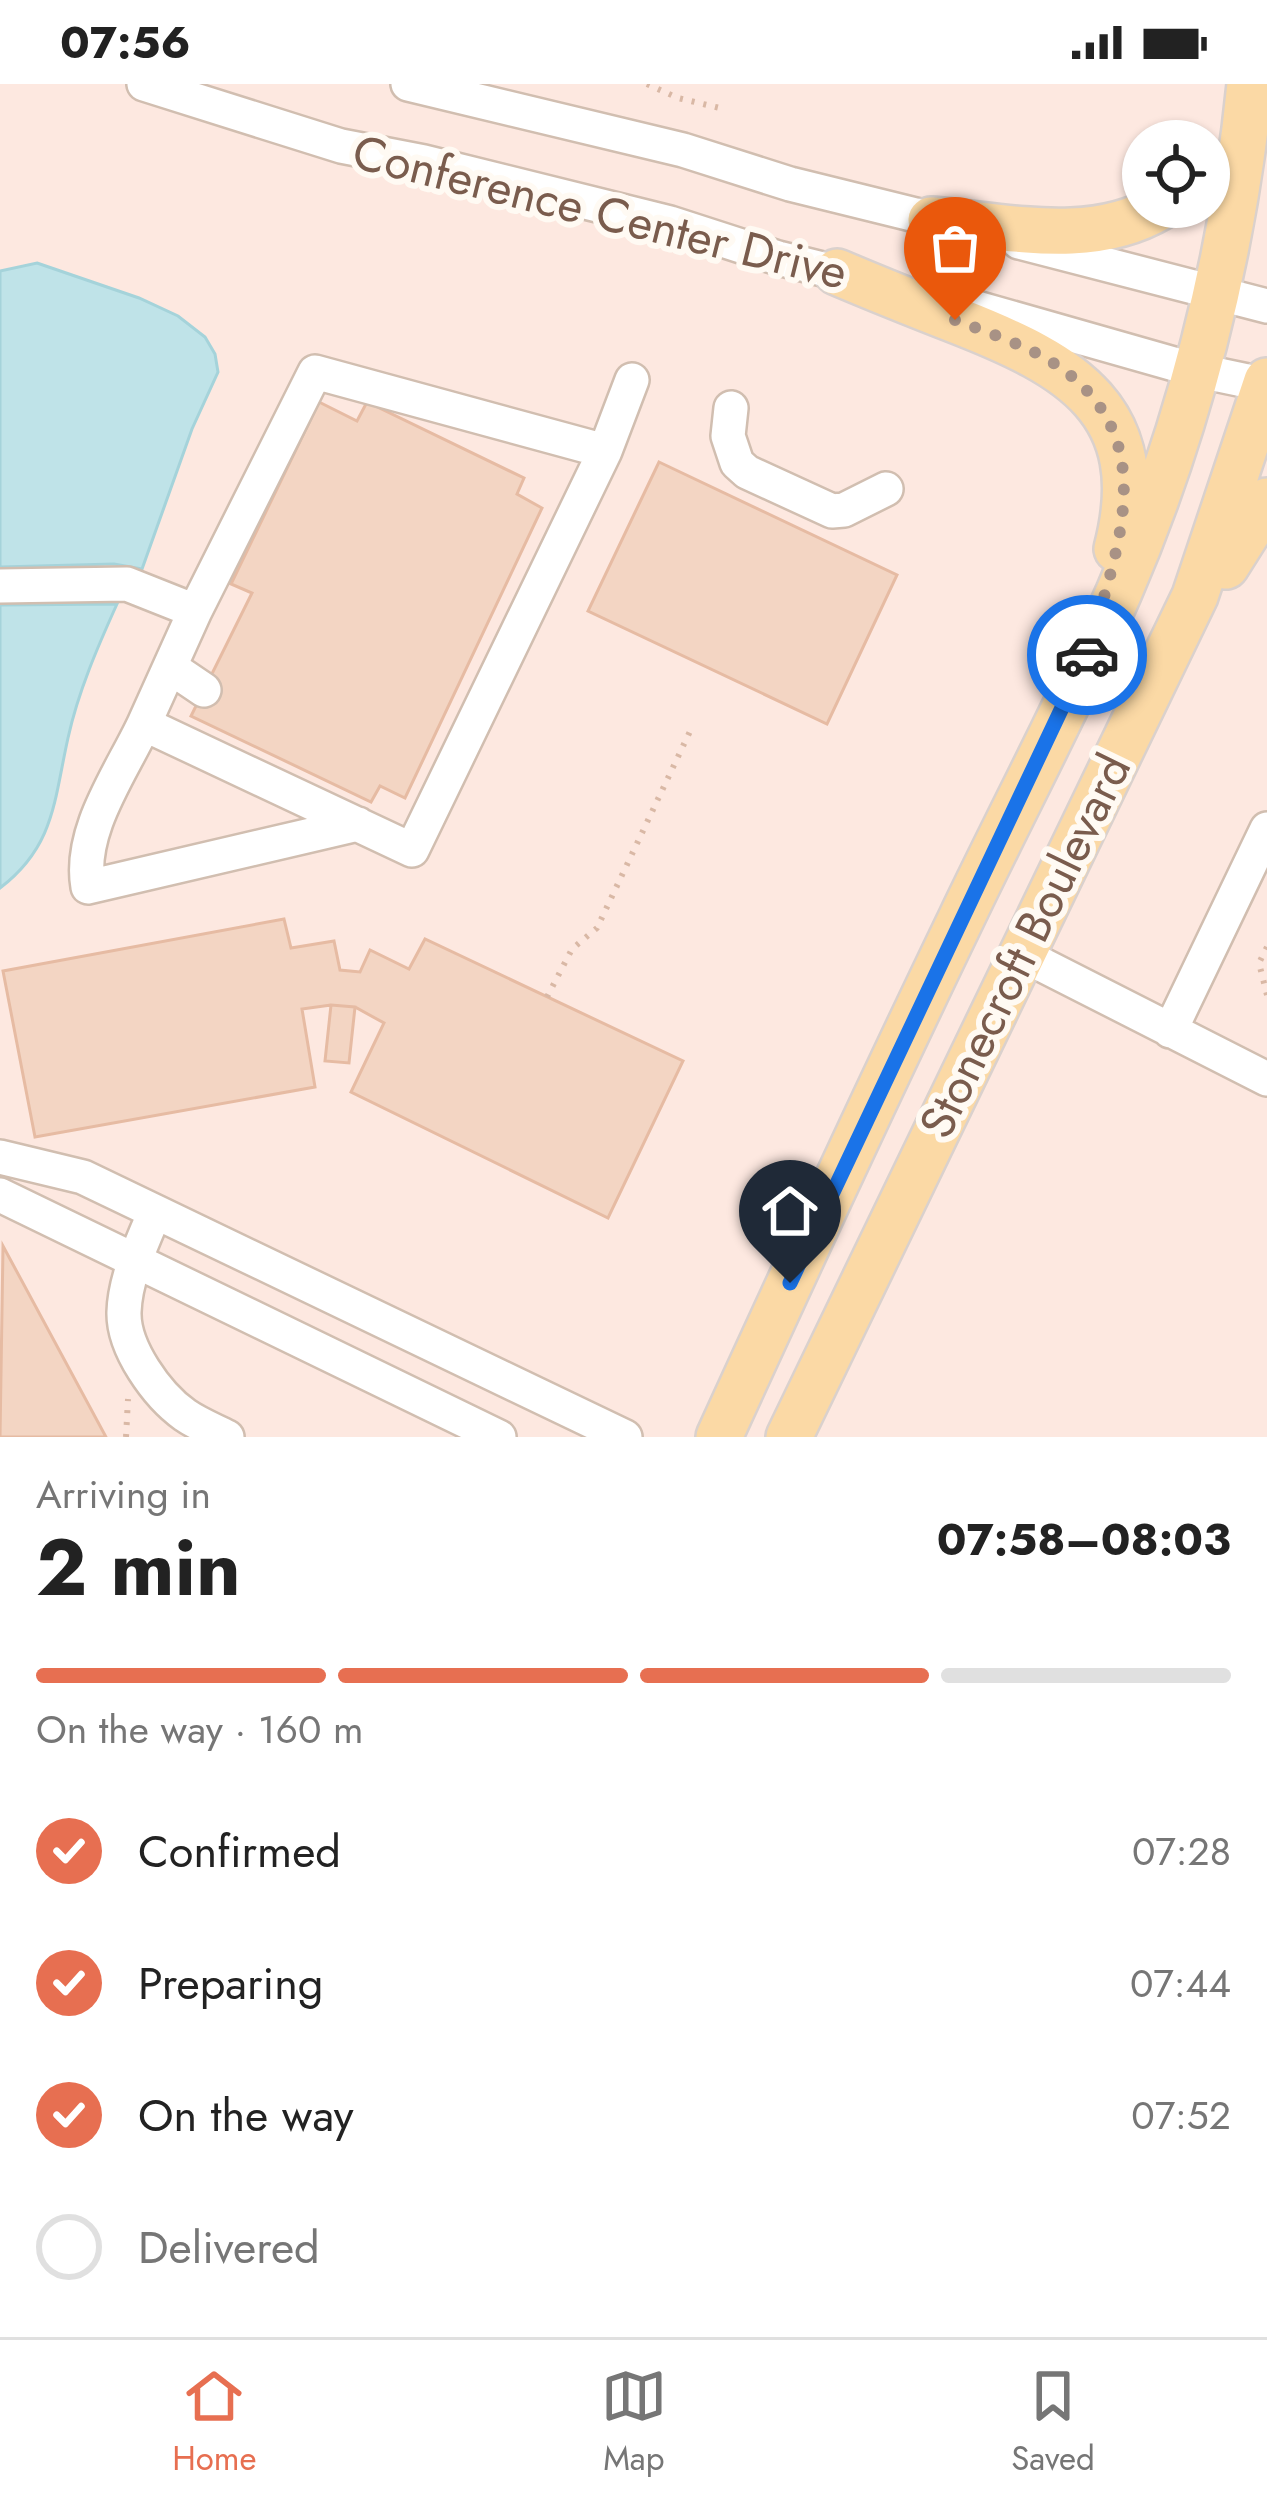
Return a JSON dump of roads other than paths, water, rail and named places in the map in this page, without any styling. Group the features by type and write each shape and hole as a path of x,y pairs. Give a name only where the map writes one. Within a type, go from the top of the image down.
{"main road":[{"path":"1217,120 1230,84"},
{"name":"Stonecroft Boulevard","path":"718,1437 860,1129 1083,668 1160,486 1196,370 1213,295 1242,163 1250,84"},
{"path":"932,220 1095,231 1122,225"},
{"path":"837,272 1042,357 1064,370 1100,406 1123,461 1123,526 1083,668"},
{"name":"Stonecroft Boulevard","path":"789,1437 1195,596 1267,383"},
{"path":"1142,701 1267,502"}],"street":[{"name":"Conference Center Drive","path":"144,84 341,146 670,223 1196,370 1267,383"},
{"name":"Conference Center Drive","path":"408,84 683,150 790,184 1267,306"},
{"path":"358,824 88,886 85,868 92,832 195,611 315,372 605,451"},
{"path":"144,724 412,850 605,451 632,380"},
{"path":"730,408 731,450 747,472 832,511 844,510 886,489"},
{"path":"0,586 127,584 195,611"},
{"path":"170,667 204,690"},
{"path":"1170,1031 1267,829"},
{"path":"1023,955 1267,1079"},
{"path":"0,1157 83,1177 625,1437"},
{"path":"0,1195 499,1437"},
{"path":"154,1212 135,1261 124,1313 128,1333 149,1376 188,1418 227,1437"}],"water":[{"path":"37,263 178,316 205,337 215,354 218,372 192,429 142,569 114,564 0,567 0,271"},
{"path":"117,604 77,704 42,838 32,856 0,888 0,605"}]}
